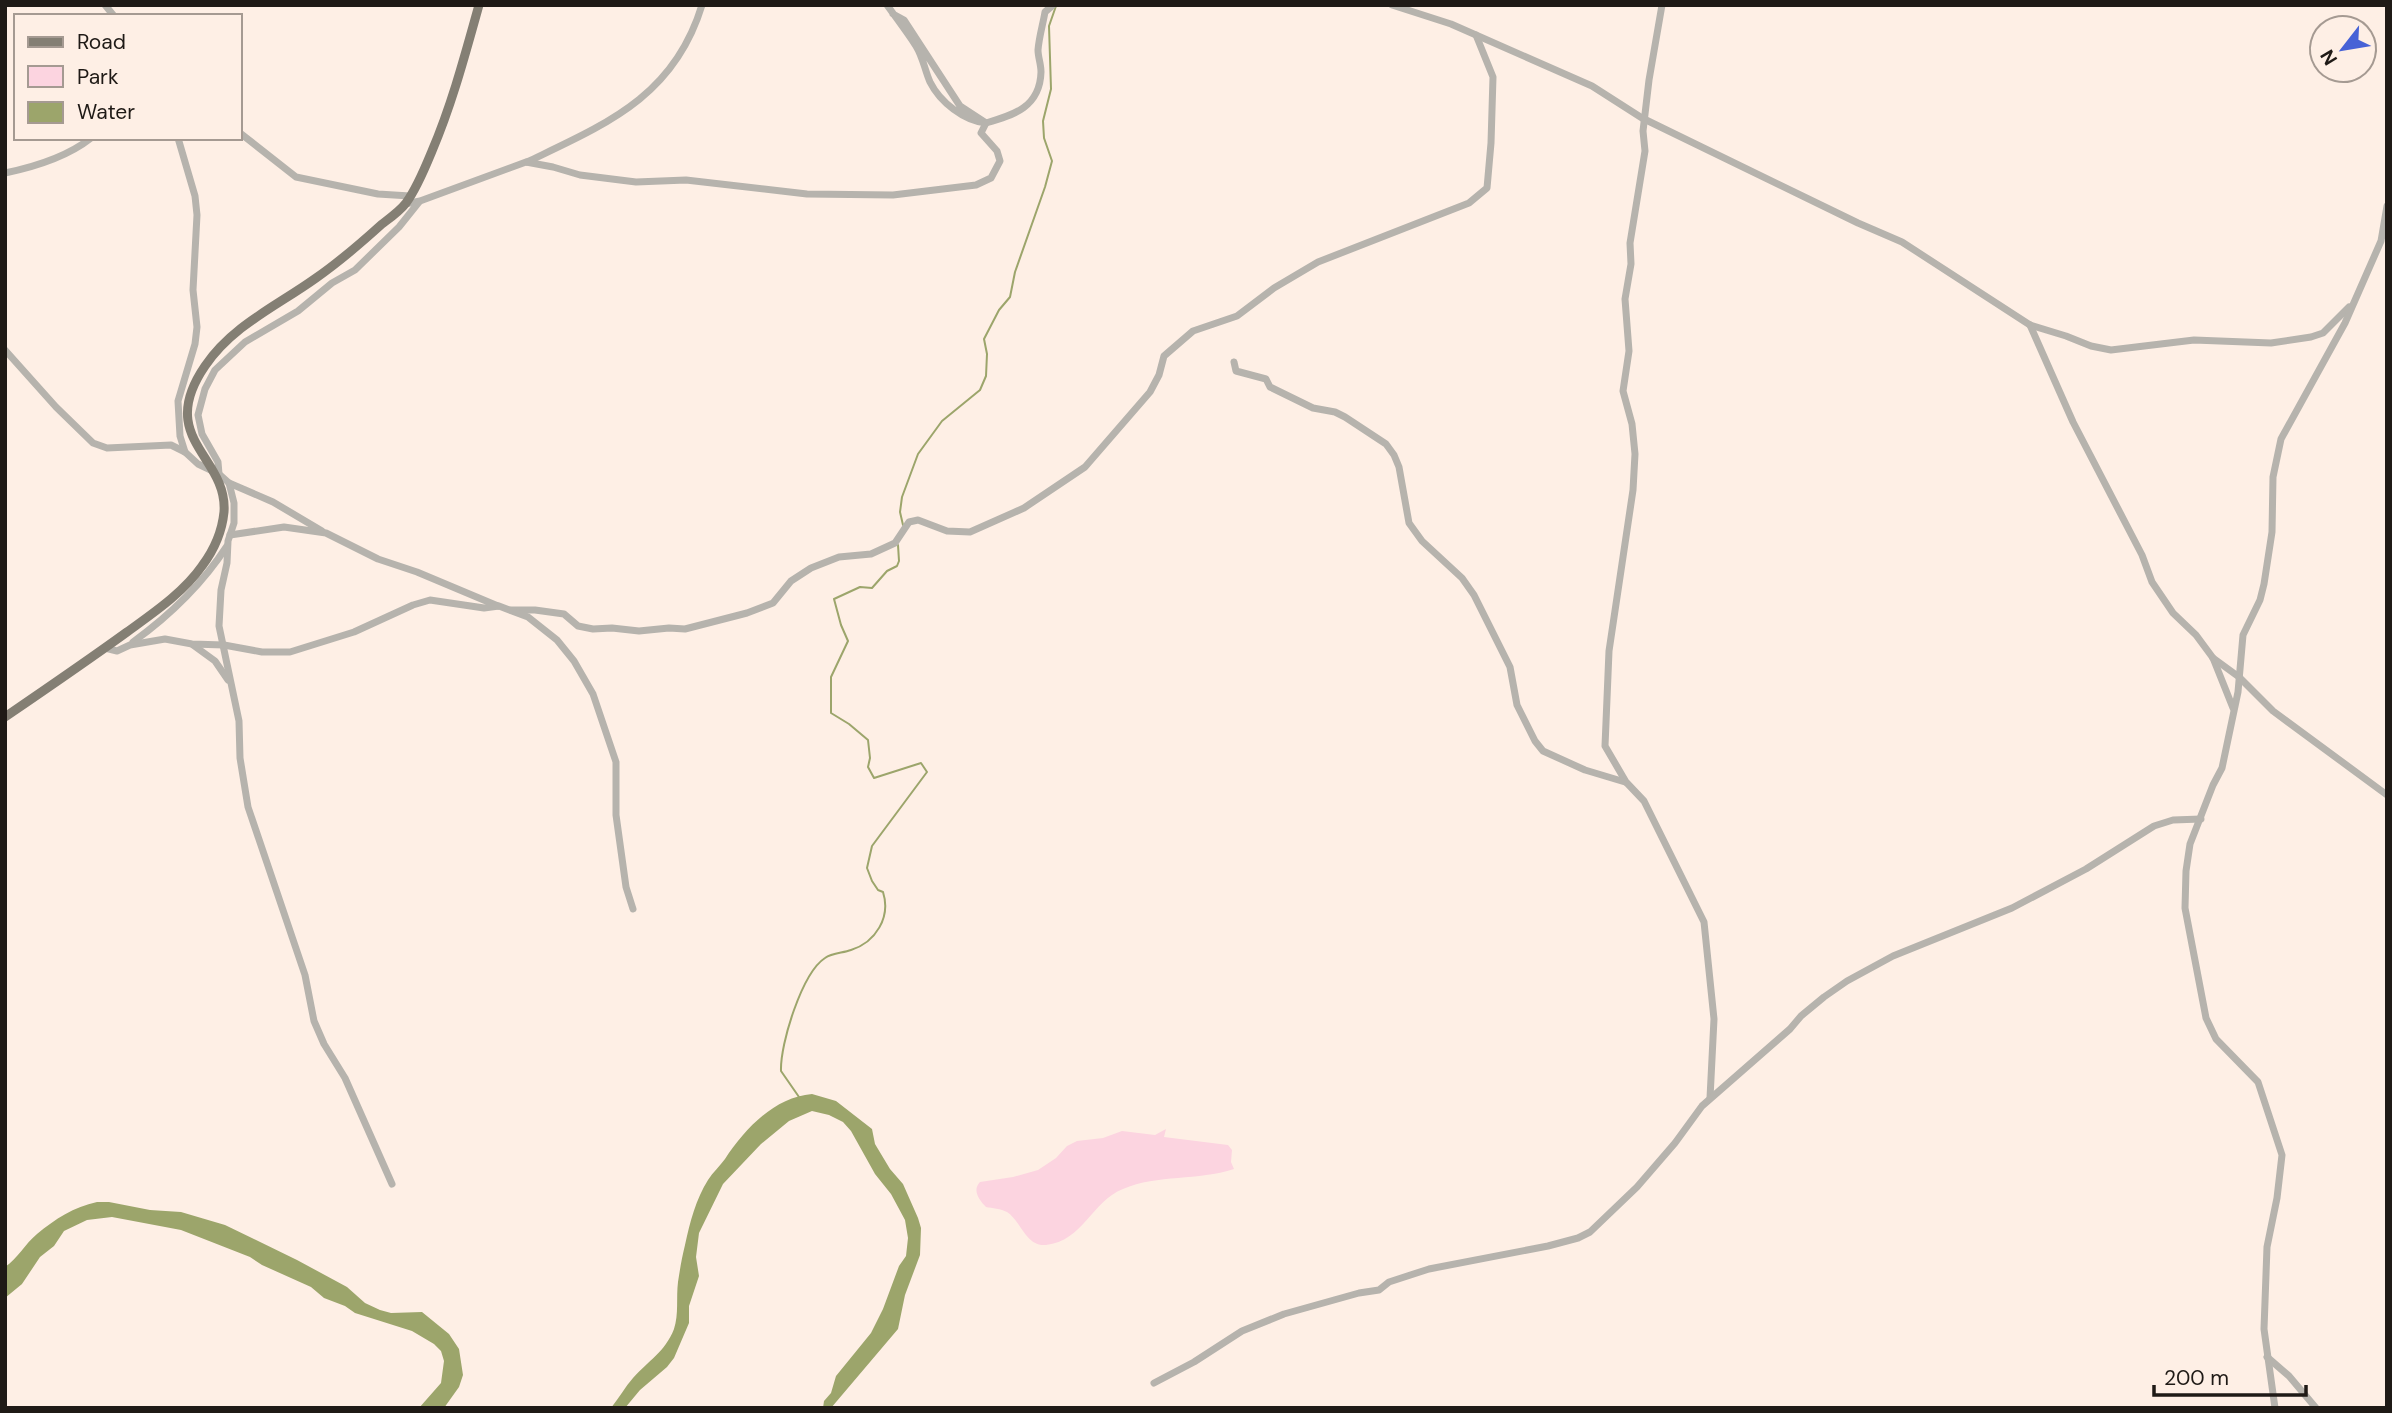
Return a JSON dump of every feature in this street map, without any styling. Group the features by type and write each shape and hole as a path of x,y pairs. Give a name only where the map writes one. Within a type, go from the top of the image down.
{"main road":[{"path":"5,717 177,594 201,568 220,531 224,510 221,490 195,446 189,430 190,398 205,365 237,329 316,278 407,200 424,171 449,110 479,5"}],"street":[{"path":"242,136 296,177 420,201 526,162 607,122 666,76 687,41 702,5"},
{"path":"887,5 893,14 904,20 960,106 986,123"},
{"path":"1392,5 1451,24 1592,86 1645,119 1902,242 2030,325 2091,346 2111,350 2194,340 2271,343 2311,337 2323,332 2354,301"},
{"path":"1662,5 1645,119 1645,151 1630,243 1631,264 1625,299 1629,351 1623,391 1632,424 1635,454 1633,489 1609,651 1605,746 1626,782 1644,801 1704,922 1714,1019 1710,1098"},
{"path":"526,162 580,175 636,182 686,180 807,194 915,193 976,185 991,178 1000,161 997,150 981,133 986,123 1013,115 1036,94 1041,73 1038,50 1045,12 1051,6"},
{"path":"510,610 564,614 578,626 593,629 685,629 747,613 773,603 791,581 811,568 839,557 871,554 895,543 909,522 918,520 947,531 970,532 1024,508 1085,467 1150,392 1159,375 1164,356 1193,331 1237,316 1274,288 1318,262 1469,203 1487,188 1493,77 1476,35"},
{"path":"5,173 38,165 88,140"},
{"path":"179,140 195,197 197,215 193,290 197,327 195,344 178,401 180,436 185,452"},
{"path":"219,474 218,462 202,434 198,415 205,388 215,370 229,355 253,337 298,311 332,283 355,270 399,228 420,201"},
{"path":"2275,1408 2264,1329 2267,1247 2282,1155 2258,1082 2216,1039 2206,1018 2184,892 2190,844 2222,768 2238,692 2243,635 2260,600 2264,584 2272,532 2273,477 2281,439 2342,329 2381,241 2387,206"},
{"path":"2030,325 2073,422 2142,555 2152,582 2174,614 2196,635 2213,658 2233,708"},
{"path":"5,350 56,407 93,443 107,448 171,446 185,452 198,464 210,468 229,483 273,502 377,559 423,574 528,617 557,640 574,661 593,694 616,762 616,815 626,887 633,909"},
{"path":"1234,362 1236,371 1266,379 1270,387 1313,408 1345,417 1386,444 1399,467 1409,523 1422,541 1462,578 1474,595 1510,667 1517,705 1535,741 1543,751 1585,770 1626,782"},
{"path":"229,483 234,503 234,523 221,590 219,626 239,721 240,758 248,807 305,975 314,1021 324,1044 345,1078 392,1184"},
{"path":"230,535 284,527 326,533"},
{"path":"105,648 117,651 155,627 200,581 228,544"},
{"path":"130,645 165,639 262,652 290,652 354,632 430,600 484,608 499,606"},
{"path":"192,644 215,661 229,682"},
{"path":"2213,658 2239,677 2273,711 2387,795"},
{"path":"1154,1383 1194,1362 1242,1331 1284,1314 1379,1290 1389,1282 1429,1269 1578,1238 1590,1231 1637,1187 1710,1098 1790,1029 1801,1016 1847,981 1893,956 2012,908 2087,869 2154,826 2173,820 2201,819"},
{"path":"2267,1357 2289,1376 2316,1408"}],"green space":[{"path":"1166,1129 1164,1137 1228,1145 1232,1150 1231,1162 1234,1169 1150,1181 1123,1189 1103,1202 1069,1236 1046,1245 1033,1242 1012,1216 1005,1211 986,1207 977,1195 980,1182 1038,1170 1077,1141 1103,1138 1122,1131 1155,1135"}],"water":[{"path":"812,1094 836,1101 872,1129 875,1144 903,1184 918,1218 921,1228 920,1255 905,1295 898,1329 831,1408 823,1408 836,1376 871,1333 883,1309 899,1266 906,1256 908,1238 905,1220 851,1131 843,1122 812,1111 789,1121 761,1144 723,1184 699,1233 696,1257 699,1276 689,1306 689,1323 674,1358 625,1408 611,1408 633,1378 661,1350 674,1329 684,1250 694,1211 708,1180 741,1137 761,1117 785,1101"},
{"path":"97,1202 181,1212 225,1225 347,1287 365,1303 380,1310 391,1313 422,1312 449,1334 459,1349 463,1375 459,1387 444,1408 419,1408 441,1383 444,1361 441,1351 434,1344 412,1331 355,1313 324,1298 311,1287 250,1257 181,1230 112,1217 87,1220 64,1231 54,1246 40,1257 22,1284 5,1298 5,1267 51,1223 80,1207"}],"waterway":[{"path":"903,525 900,512 902,497 918,454 942,421 980,390 986,376 987,354 984,339 999,310 1010,297 1015,272 1045,187 1052,161 1044,138 1043,121 1051,89 1049,26 1056,6"},
{"path":"799,1097 781,1071 784,1044 794,1010 816,966 828,956 860,946 868,941 879,927 885,901 883,892 878,890 867,868 872,846 927,772 921,763 874,778 868,767 868,740 831,713 831,677 848,641 834,599 860,587 872,588 887,571 897,566 898,545"}]}
